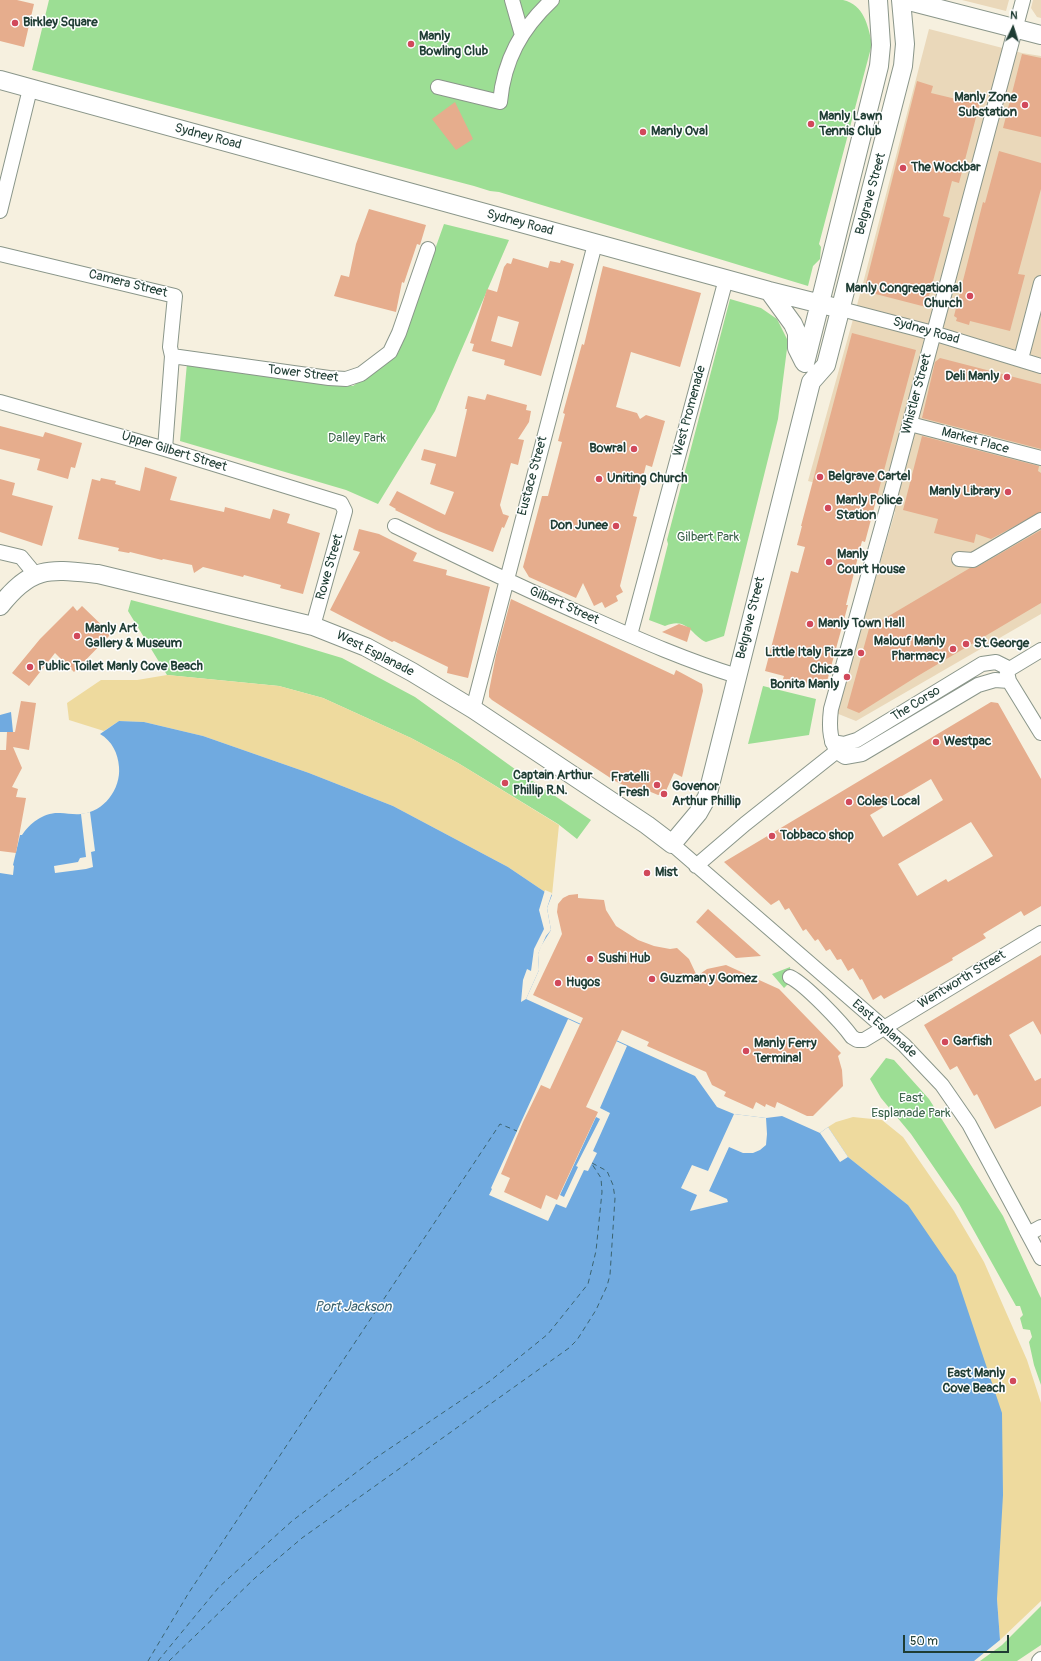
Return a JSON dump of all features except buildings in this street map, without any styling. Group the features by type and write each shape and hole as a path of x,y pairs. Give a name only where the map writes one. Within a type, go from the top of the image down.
{"main road":[{"name":"Belgrave Street","path":"805,363 879,66 881,45 878,0"},
{"name":"Belgrave Street","path":"672,844 698,814 707,797 811,382 826,365 903,66 905,44 901,0"},
{"path":"905,0 1041,35"},
{"name":"Sydney Road","path":"0,80 595,244 841,309"},
{"path":"770,291 793,324 797,333 797,348 805,363 811,382"},
{"name":"West Esplanade","path":"35,574 65,571 98,574 313,626 366,647 473,708 647,825 672,844"},
{"path":"0,606 18,585 35,574"}],"street":[{"path":"512,0 522,35"},
{"path":"438,87 500,102 507,69 515,45 541,10 552,0"},
{"name":"Whistler Street","path":"835,747 830,734 831,708 910,424 1023,0"},
{"path":"0,210 30,89"},
{"name":"Eustace Street","path":"473,708 595,244"},
{"name":"Tower Street","path":"172,356 329,378 346,379 361,374 390,352 399,333 428,249"},
{"name":"Camera Street","path":"0,254 176,296 170,347 172,356 164,449"},
{"name":"West Promenade","path":"630,635 726,279"},
{"path":"1021,359 1041,283"},
{"name":"Sydney Road","path":"841,309 934,333 1041,366"},
{"name":"Upper Gilbert Street","path":"0,402 164,449 341,503 345,508"},
{"name":"Market Place","path":"910,424 1041,458"},
{"name":"Rowe Street","path":"313,626 346,511 345,508"},
{"path":"959,559 973,560 1041,520"},
{"name":"Gilbert Street","path":"395,526 506,580 630,635 737,676"},
{"path":"0,552 21,557 35,574"},
{"name":"The Corso","path":"835,747 845,757 862,754 978,685 1009,675 1041,650"},
{"path":"1009,675 1041,733"},
{"path":"696,866 835,747"},
{"name":"East Esplanade","path":"672,844 883,1027 923,1064 951,1098 969,1124 1035,1231 1041,1258"},
{"name":"Wentworth Street","path":"790,977 799,981 852,1037 857,1040 870,1037 883,1027 1041,933"}],"shaded area":[{"path":"962,0 1009,0 1006,11"},
{"path":"1033,0 1041,0 1041,18 1037,17 1031,8"},
{"path":"929,29 1022,53 1041,56 1041,614 856,721 836,713 895,512 882,500 808,481 862,287"}],"green space":[{"path":"49,0 843,0 856,6 864,17 872,44 819,244 821,247 820,259 813,266 808,286 499,192 490,191 32,70"},
{"name":"Dalley Park","path":"444,224 509,240 435,411 378,504 346,490 180,441 187,363 353,386 398,353"},
{"name":"Gilbert Park","path":"730,299 761,308 777,319 788,341 778,419 724,636 706,642 684,625 679,623 665,626 649,620 668,544 667,540"},
{"path":"131,600 269,636 342,658 415,697 519,772 591,820 577,839 558,824 458,763 411,738 323,698 279,686 167,675 128,611"},
{"path":"763,686 816,699 809,735 748,744"},
{"path":"790,967 792,984 787,985 784,988 772,974"},
{"name":"East Esplanade Park","path":"886,1058 894,1060 929,1099 1003,1216 1041,1298 1041,1385 1034,1365 1029,1342 1032,1337 1030,1330 1023,1329 1020,1318 1023,1315 1020,1306 1016,1306 959,1204 911,1134 881,1098 870,1079"},
{"path":"1041,1606 1041,1645 1017,1661 980,1661 1002,1645"}],"sand":[{"path":"167,675 279,686 323,698 411,738 458,763 559,825 552,895 545,892 508,867 393,806 309,773 203,736 144,722 119,721 104,731 69,720 67,703 101,680 137,680"},
{"name":"East Manly Cove Beach","path":"853,1117 882,1120 903,1137 954,1211 984,1262 1027,1360 1041,1403 1041,1601 1000,1640 997,1599 908,1205 848,1157 828,1127 836,1122"}],"water":[{"path":"11,712 13,732 0,732 0,715"},
{"name":"Port Jackson","path":"119,721 144,722 203,736 309,773 393,806 508,867 545,892 552,895 547,908 551,930 538,954 539,970 526,999 695,1076 717,1107 734,1114 766,1118 782,1116 820,1133 828,1127 848,1157 908,1205 956,1275 1002,1413 1003,1495 997,1599 1000,1640 974,1661 0,1661 0,873 13,875 13,865 20,835 22,835 29,826 38,819 54,813 78,814 89,812 97,809 109,798 117,783 119,767 114,748 108,740 100,734"}],"pier":[{"path":"90,812 95,851 91,852 93,867 55,873 54,866 78,862 80,858 86,857 81,814"},
{"path":"545,890 552,893 547,908 551,930 546,936 538,954 539,970 526,999 521,1002 523,980 527,969 531,971 534,949 544,929 539,910"},
{"path":"568,1019 627,1046 600,1108 610,1113 593,1151 597,1153 588,1171 584,1170 566,1208 556,1204 548,1221 489,1195 492,1189 491,1188","holes":["596,1117 600,1119 576,1166 578,1167 564,1197 560,1195"]},
{"path":"734,1114 766,1118 766,1145 753,1153 743,1153 729,1147 709,1191 727,1199 728,1202 690,1211 697,1195 681,1188 692,1165 708,1171"},
{"path":"828,1127 848,1157 840,1162 820,1133"}],"ferry route":[{"path":"148,1661 188,1594 500,1124 517,1131"},
{"path":"169,1661 255,1578 302,1538 569,1348 577,1340 596,1310 607,1286 610,1275 615,1198 613,1185 607,1171 592,1163"},
{"path":"158,1661 219,1587 292,1521 374,1459 490,1381 548,1334 588,1284 596,1251 602,1192 601,1178 592,1164"}],"place":[{"name":"Birkley Square","path":"15,23"},
{"name":"Manly Bowling Club","path":"411,44"},
{"name":"Manly Zone Substation","path":"1025,105"},
{"name":"Manly Lawn Tennis Club","path":"811,124"},
{"name":"Manly Oval","path":"643,132"},
{"name":"The Wockbar","path":"903,168"},
{"name":"Manly Congregational Church","path":"970,296"},
{"name":"Deli Manly","path":"1007,377"},
{"name":"Bowral","path":"634,449"},
{"name":"Belgrave Cartel","path":"820,477"},
{"name":"Uniting Church","path":"599,479"},
{"name":"Manly Library","path":"1008,492"},
{"name":"Manly Police Station","path":"828,508"},
{"name":"Don Junee","path":"616,526"},
{"name":"Manly Court House","path":"829,562"},
{"name":"Manly Town Hall","path":"810,624"},
{"name":"Manly Art Gallery & Museum","path":"77,636"},
{"name":"St.George","path":"966,644"},
{"name":"Malouf Manly Pharmacy","path":"953,649"},
{"name":"Little Italy Pizza","path":"861,653"},
{"name":"Public Toilet Manly Cove Beach","path":"30,667"},
{"name":"Chica Bonita Manly","path":"847,677"},
{"name":"Westpac","path":"936,742"},
{"name":"Captain Arthur Phillip R.N.","path":"505,783"},
{"name":"Fratelli Fresh","path":"657,785"},
{"name":"Govenor Arthur Phillip","path":"664,794"},
{"name":"Coles Local","path":"849,802"},
{"name":"Tobbaco shop","path":"772,836"},
{"name":"Mist","path":"647,873"},
{"name":"Sushi Hub","path":"590,959"},
{"name":"Guzman y Gomez","path":"652,979"},
{"name":"Hugos","path":"558,983"},
{"name":"Garfish","path":"945,1042"},
{"name":"Manly Ferry Terminal","path":"746,1051"},
{"name":"East Manly Cove Beach","path":"1013,1381"}]}
